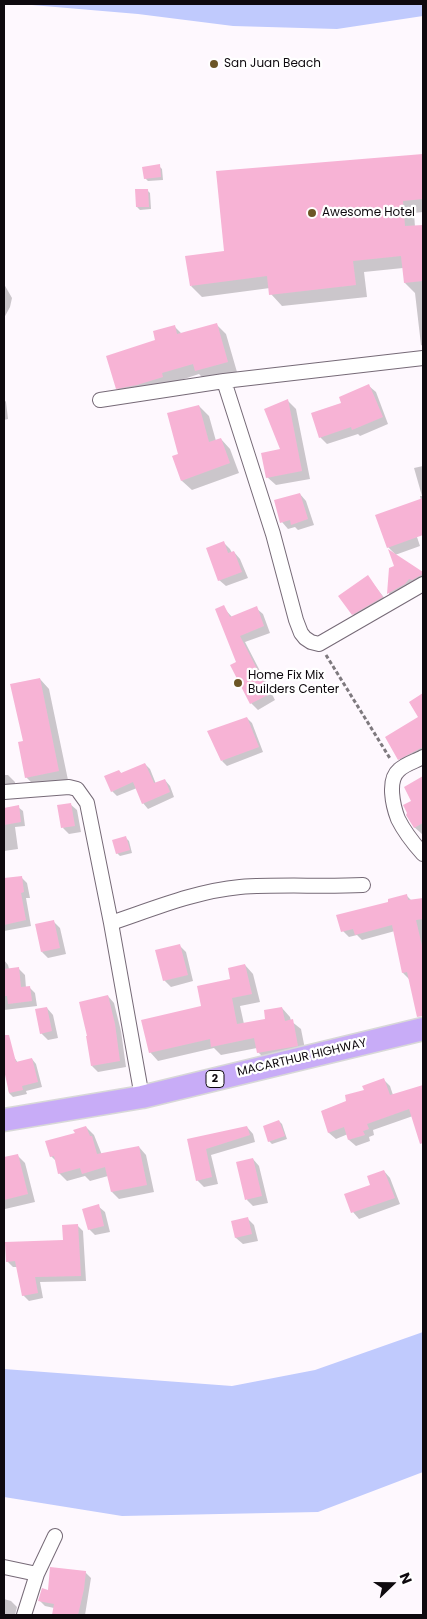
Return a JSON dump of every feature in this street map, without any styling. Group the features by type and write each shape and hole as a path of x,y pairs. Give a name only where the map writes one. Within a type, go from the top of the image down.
{"highway":[{"name":"MACARTHUR HIGHWAY","path":"4,1120 142,1097 423,1029"}],"street":[{"path":"100,400 224,381 423,358"},
{"path":"224,381 274,534 296,620 305,638 319,644 423,584"},
{"path":"423,757 398,770 393,781 392,791 398,818 423,854"},
{"path":"4,792 69,787 77,790 87,803 111,923 142,1097"},
{"path":"111,923 196,896 239,887 363,884"},
{"path":"24,1615 37,1574 55,1536"},
{"path":"4,1567 37,1574"}],"path":[{"path":"319,644 398,770"}],"water":[{"path":"20,4 423,4 423,16 337,29 233,26 138,14"},
{"path":"423,1332 423,1472 318,1512 122,1516 4,1497 4,1369 232,1386 315,1370"}],"building":[{"name":"Awesome Hotel","path":"423,154 423,199 403,201 405,226 423,225 423,281 404,283 401,256 353,261 356,285 269,295 267,276 190,286 185,256 224,251 216,171"},
{"path":"160,164 161,177 144,179 142,167"},
{"path":"135,189 148,189 149,207 136,207"},
{"path":"217,323 228,362 195,371 193,364 162,373 163,377 116,389 106,356 155,340 153,331 175,325 177,334"},
{"path":"369,384 383,417 352,430 351,427 319,438 311,413 341,403 339,397"},
{"path":"288,399 302,471 266,478 261,453 280,449 264,409"},
{"path":"199,405 209,442 221,438 230,463 181,481 172,456 178,454 167,413"},
{"path":"300,493 308,519 291,525 290,520 280,523 274,500"},
{"path":"423,498 423,535 387,548 375,515"},
{"path":"224,541 228,553 234,551 242,572 218,581 206,548"},
{"path":"388,549 423,572 423,574 412,580 409,579 405,584 387,594 389,568 394,566"},
{"path":"368,575 383,597 352,615 338,596"},
{"path":"224,605 230,617 257,606 264,626 240,636 270,694 250,704 230,665 236,662 215,609"},
{"path":"40,678 59,771 25,778 18,742 23,741 10,684"},
{"path":"423,693 423,747 398,760 385,737 418,717 409,702"},
{"path":"247,717 259,747 221,761 207,731"},
{"path":"145,763 154,783 165,779 170,792 142,804 133,782 111,792 104,776 119,770 121,773"},
{"path":"423,776 423,823 414,828 406,815 407,813 403,805 411,801 404,787"},
{"path":"71,803 75,826 61,828 57,805"},
{"path":"19,805 21,822 4,825 4,808"},
{"path":"126,836 130,850 116,854 112,840"},
{"path":"22,876 24,892 21,893 26,920 4,925 4,878"},
{"path":"407,894 408,900 423,898 423,919 416,920 423,950 423,1016 417,1017 407,972 402,973 392,925 355,935 353,929 341,932 336,915 388,902 388,899"},
{"path":"54,920 60,948 41,952 35,924"},
{"path":"180,944 188,975 163,981 155,950"},
{"path":"245,964 252,994 232,998 237,1024 265,1019 264,1010 282,1007 285,1021 293,1019 298,1046 257,1053 254,1038 211,1047 210,1039 149,1053 141,1020 201,1006 197,986 230,979 228,968"},
{"path":"19,967 21,987 30,986 32,1001 8,1004 7,996 4,996 4,969"},
{"path":"108,995 115,1024 120,1061 91,1066 87,1036 79,1002"},
{"path":"47,1007 52,1031 40,1034 35,1009"},
{"path":"4,1035 9,1035 16,1062 32,1058 38,1082 22,1086 23,1090 9,1093 4,1070"},
{"path":"384,1078 390,1095 423,1085 423,1143 420,1144 409,1109 367,1124 369,1129 363,1131 365,1135 348,1140 344,1127 328,1133 321,1111 346,1101 345,1095 364,1090 362,1086"},
{"path":"279,1120 285,1136 268,1142 263,1126"},
{"path":"86,1126 90,1136 92,1136 97,1154 139,1146 147,1185 111,1192 105,1167 82,1174 80,1168 58,1174 54,1156 50,1157 45,1141 75,1133 73,1130"},
{"path":"247,1126 250,1135 206,1149 212,1177 196,1181 187,1139"},
{"path":"18,1154 28,1194 4,1200 4,1157"},
{"path":"253,1158 262,1196 245,1200 236,1162"},
{"path":"384,1170 395,1198 351,1213 344,1194 370,1185 367,1176"},
{"path":"99,1204 104,1226 88,1230 82,1209"},
{"path":"248,1217 252,1234 235,1238 231,1221"},
{"path":"78,1224 81,1276 35,1277 38,1293 22,1296 15,1261 6,1262 5,1242 63,1240 62,1225"},
{"path":"50,1567 86,1571 78,1615 52,1615 54,1604 38,1601 42,1588 48,1590"}],"place":[{"name":"San Juan Beach","path":"214,64"},
{"name":"Awesome Hotel","path":"312,213"},
{"name":"Home Fix Mix Builders Center","path":"238,683"}]}
